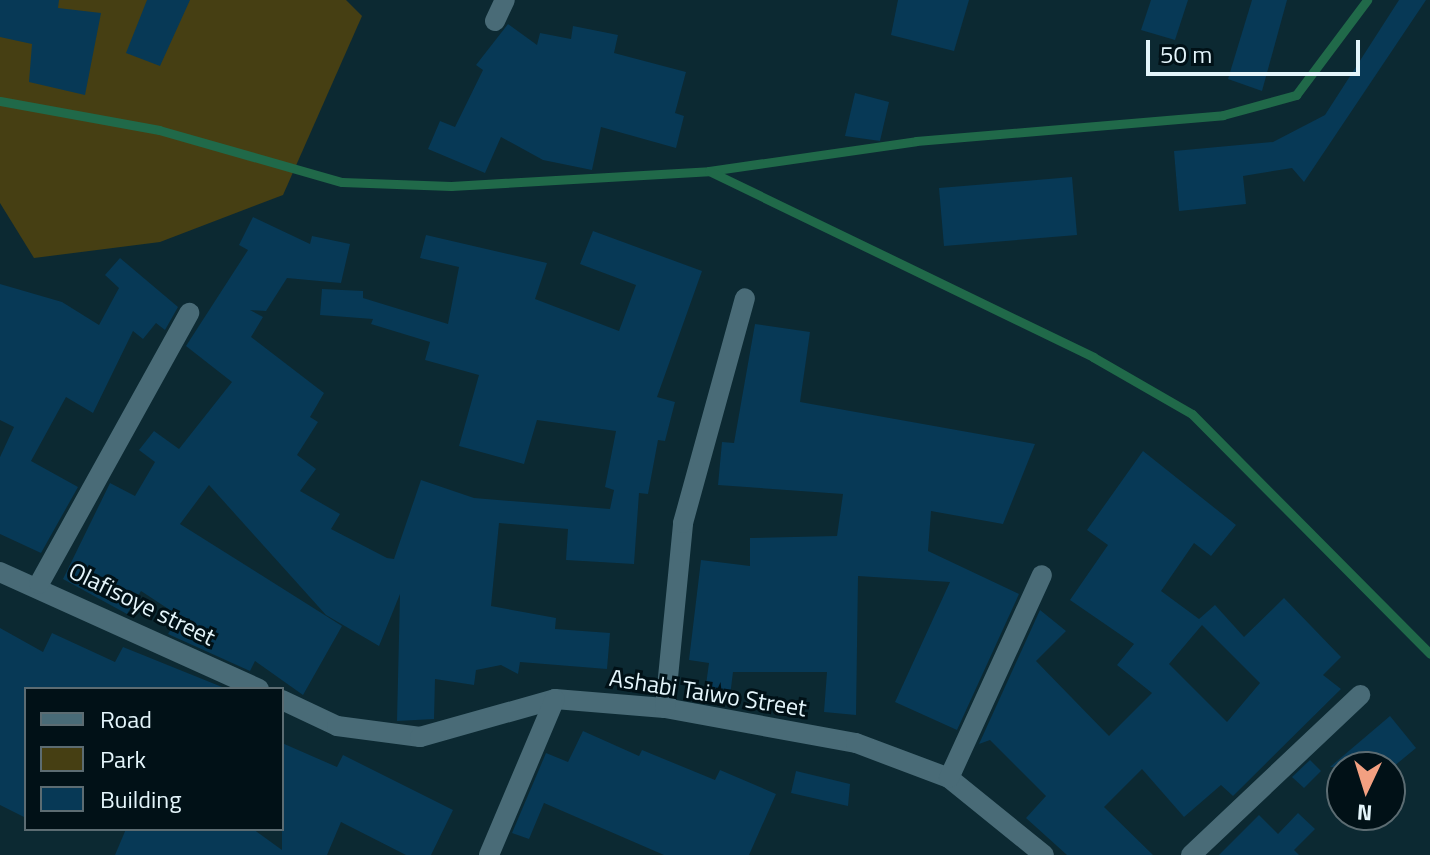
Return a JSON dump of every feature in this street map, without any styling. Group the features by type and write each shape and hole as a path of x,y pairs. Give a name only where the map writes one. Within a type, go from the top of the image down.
{"street":[{"path":"495,21 505,0"},
{"path":"665,708 683,523 745,298"},
{"path":"39,584 189,313"},
{"name":"Olafisoye street","path":"0,572 39,584 255,687"},
{"path":"949,778 1042,575"},
{"path":"1191,855 1360,695"},
{"path":"489,855 555,699"},
{"name":"Ashabi Taiwo Street","path":"284,701 337,726 420,737 555,699 665,708 856,743 949,778 1044,855"}],"green space":[{"path":"0,0 346,0 362,16 283,195 160,242 34,258 0,203"}],"building":[{"path":"0,0 59,0 58,8 101,13 85,95 29,82 32,44 0,37"},
{"path":"147,0 190,0 160,66 126,53"},
{"path":"898,0 969,0 954,51 891,35"},
{"path":"1151,0 1188,0 1175,40 1141,30"},
{"path":"1252,0 1287,0 1262,91 1228,79"},
{"path":"1399,0 1426,0 1304,182 1292,168 1243,176 1246,204 1179,211 1174,151 1273,142 1325,115"},
{"path":"508,24 537,45 540,33 571,39 573,26 618,35 614,53 686,72 675,113 684,116 676,148 601,127 592,170 543,160 501,137 485,173 428,149 440,121 455,127 483,70 476,65"},
{"path":"855,93 889,102 880,141 845,136"},
{"path":"1072,177 1077,235 944,246 939,188"},
{"path":"253,217 310,244 312,236 350,244 341,283 287,278 266,311 250,310 263,317 251,337 324,393 310,417 318,422 297,455 316,469 300,491 340,514 331,529 394,559 421,480 474,498 610,509 614,490 605,487 616,431 537,420 524,464 459,446 479,375 425,360 430,342 371,324 373,319 320,315 322,289 363,291 363,298 448,324 459,267 420,258 426,235 547,263 535,299 619,331 636,285 580,264 593,231 702,271 657,397 675,402 665,441 658,440 648,494 639,493 634,564 566,560 568,529 499,523 491,606 556,618 555,629 610,633 607,669 520,662 518,674 501,665 476,670 474,685 435,679 434,719 397,721 400,594 379,646 326,615 209,485 180,524 342,626 303,695 255,661 250,671 168,634 179,616 141,591 127,614 63,579 110,483 135,496 155,462 139,450 154,431 179,449 232,382 186,346 248,250 239,245"},
{"path":"120,258 178,307 165,330 156,323 143,339 133,331 93,413 66,397 31,461 78,487 41,553 0,534 0,457 14,427 0,420 0,284 62,302 99,325 119,288 105,275"},
{"path":"755,324 810,332 800,402 1035,444 1003,524 931,511 928,551 1019,594 957,730 895,702 950,582 858,576 856,715 824,712 827,672 733,672 730,696 705,692 709,663 689,660 701,560 750,566 750,538 837,536 843,494 718,485 722,442 734,443"},
{"path":"1143,451 1236,525 1211,556 1194,543 1161,591 1199,619 1215,605 1244,637 1284,598 1341,657 1323,675 1341,689 1233,796 1221,785 1184,817 1142,769 1104,807 1153,855 1067,855 1026,818 1046,796 990,740 979,744 1040,610 1066,631 1036,661 1109,736 1152,693 1117,665 1134,644 1070,600 1108,545 1087,530","holes":["1202,625 1260,683 1227,722 1169,664"]},
{"path":"0,628 43,652 52,633 115,662 123,647 222,687 24,687 24,817 0,805"},
{"path":"1390,716 1416,748 1406,756 1406,751 1349,751"},
{"path":"583,731 639,756 642,750 715,780 720,770 776,794 749,855 664,855 544,803 529,839 512,833 546,753 568,762"},
{"path":"284,744 337,767 343,755 453,810 431,855 406,855 341,822 327,855 115,855 125,831 256,831 282,850"},
{"path":"1310,760 1321,771 1304,788 1292,777"},
{"path":"796,771 850,784 848,806 791,793"},
{"path":"1298,813 1315,829 1294,850 1299,855 1219,855 1259,815 1278,834"}],"waterway":[{"path":"0,101 159,130 342,182 451,186 709,171 916,141 1223,115 1296,95 1367,0"},
{"path":"709,171 1093,357 1192,414 1430,654"}]}
